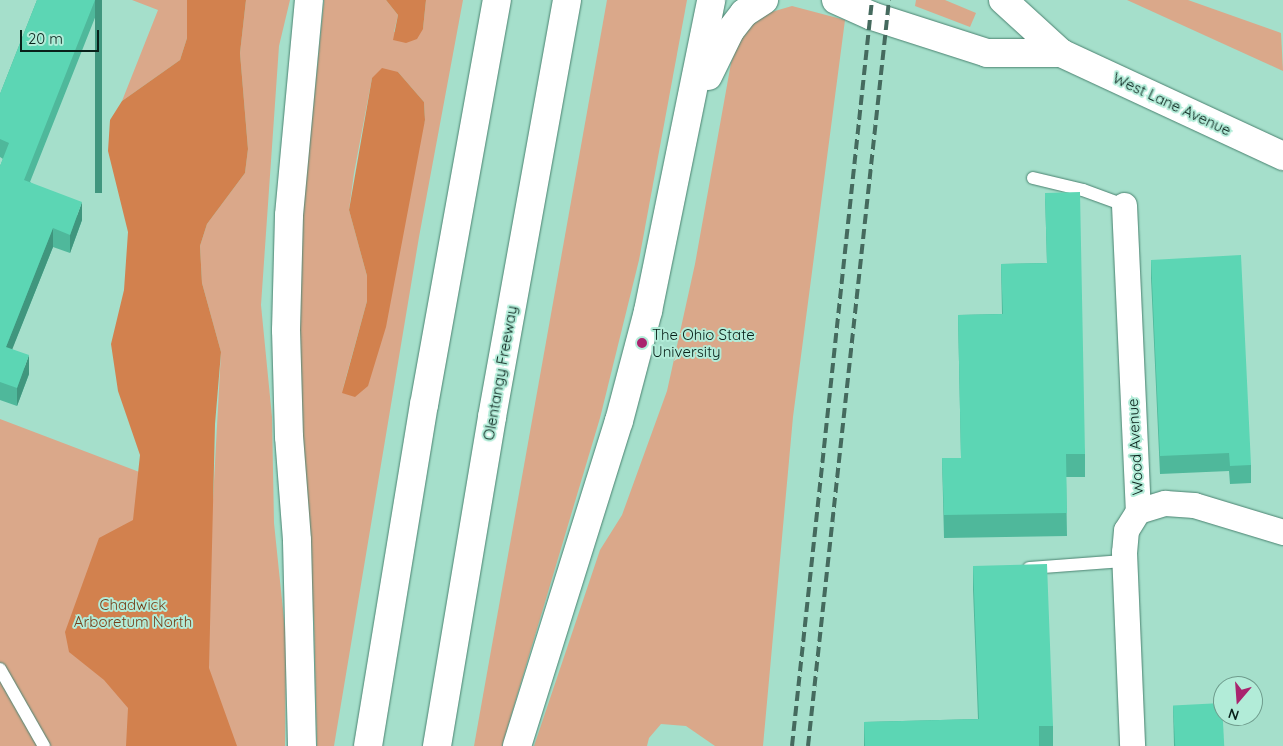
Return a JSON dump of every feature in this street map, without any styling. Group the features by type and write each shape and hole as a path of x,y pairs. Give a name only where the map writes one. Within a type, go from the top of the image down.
{"main road":[{"path":"302,746 298,559 289,437 286,330 289,215 309,0"},
{"path":"368,746 424,405 497,0"},
{"name":"Olentangy Freeway","path":"437,746 492,417 567,0"},
{"path":"516,746 619,421 648,312 711,0"},
{"path":"684,138 718,51 744,13 764,0"},
{"name":"West Lane Avenue","path":"836,0 872,16 987,53 1061,53"},
{"name":"West Lane Avenue","path":"1003,0 1061,53 1283,156"}],"street":[{"name":"Wood Avenue","path":"1124,205 1138,511 1126,530 1124,561 1132,746"},
{"path":"1138,511 1165,504 1194,505 1283,532"}],"lane":[{"path":"1033,178 1083,190 1124,205"},
{"path":"1015,569 1124,561"},
{"path":"0,669 44,746"}],"green space":[{"path":"132,0 187,0 187,38 180,60 122,101 158,10"},
{"path":"187,0 246,0 240,53 248,149 245,173 207,224 200,246 202,283 221,352 215,424 209,668 237,746 126,746 128,708 104,680 69,652 65,632 99,538 133,520 140,455 118,391 111,344 124,290 128,232 108,151 110,120 122,101 180,60 187,38"},
{"name":"Chadwick Arboretum North","path":"246,0 290,0 279,46 261,305 272,417 274,523 286,639 285,746 0,746 0,419 213,500 221,352 202,283 200,246 207,224 245,173 248,149 240,53"},
{"path":"324,0 386,0 398,15 394,32 423,29 426,0 463,0 419,237 334,746 317,746 314,623 301,435 298,329 303,207","holes":["398,72 424,102 425,120 342,392 367,301 367,276 349,210 372,78"]},
{"path":"386,0 426,0 423,29 417,39 406,43 393,40 398,15"},
{"path":"607,0 687,0 639,260 600,418 502,746 474,746"},
{"path":"916,0 945,0 976,13 970,27 915,6"},
{"path":"1127,0 1188,0 1281,33 1283,71"},
{"path":"792,6 845,20 793,417 763,746 715,746 686,726 661,724 649,738 647,746 534,746 600,550 622,515 667,391 695,264 731,63 738,44 752,25 768,13"},
{"path":"382,68 398,72 424,102 425,120 386,327 368,386 355,397 342,393 367,301 367,276 349,210 372,78"}],"building":[{"path":"37,0 95,0 24,180 82,202 70,235 53,228 6,347 29,355 17,388 0,382 0,166 9,143 0,139 0,94"},
{"path":"1080,192 1085,454 1066,454 1067,513 944,515 942,458 961,458 958,315 1003,314 1001,264 1047,263 1045,193"},
{"path":"1241,255 1251,465 1230,466 1229,453 1160,456 1151,260"},
{"path":"1047,564 1053,726 1039,726 1039,746 865,746 864,722 979,719 973,566"},
{"path":"1213,703 1213,726 1223,726 1224,746 1175,746 1173,706"}],"railway":[{"path":"792,746 872,0"},
{"path":"808,746 889,0"}],"place":[{"name":"The Ohio State University","path":"642,343"}]}
